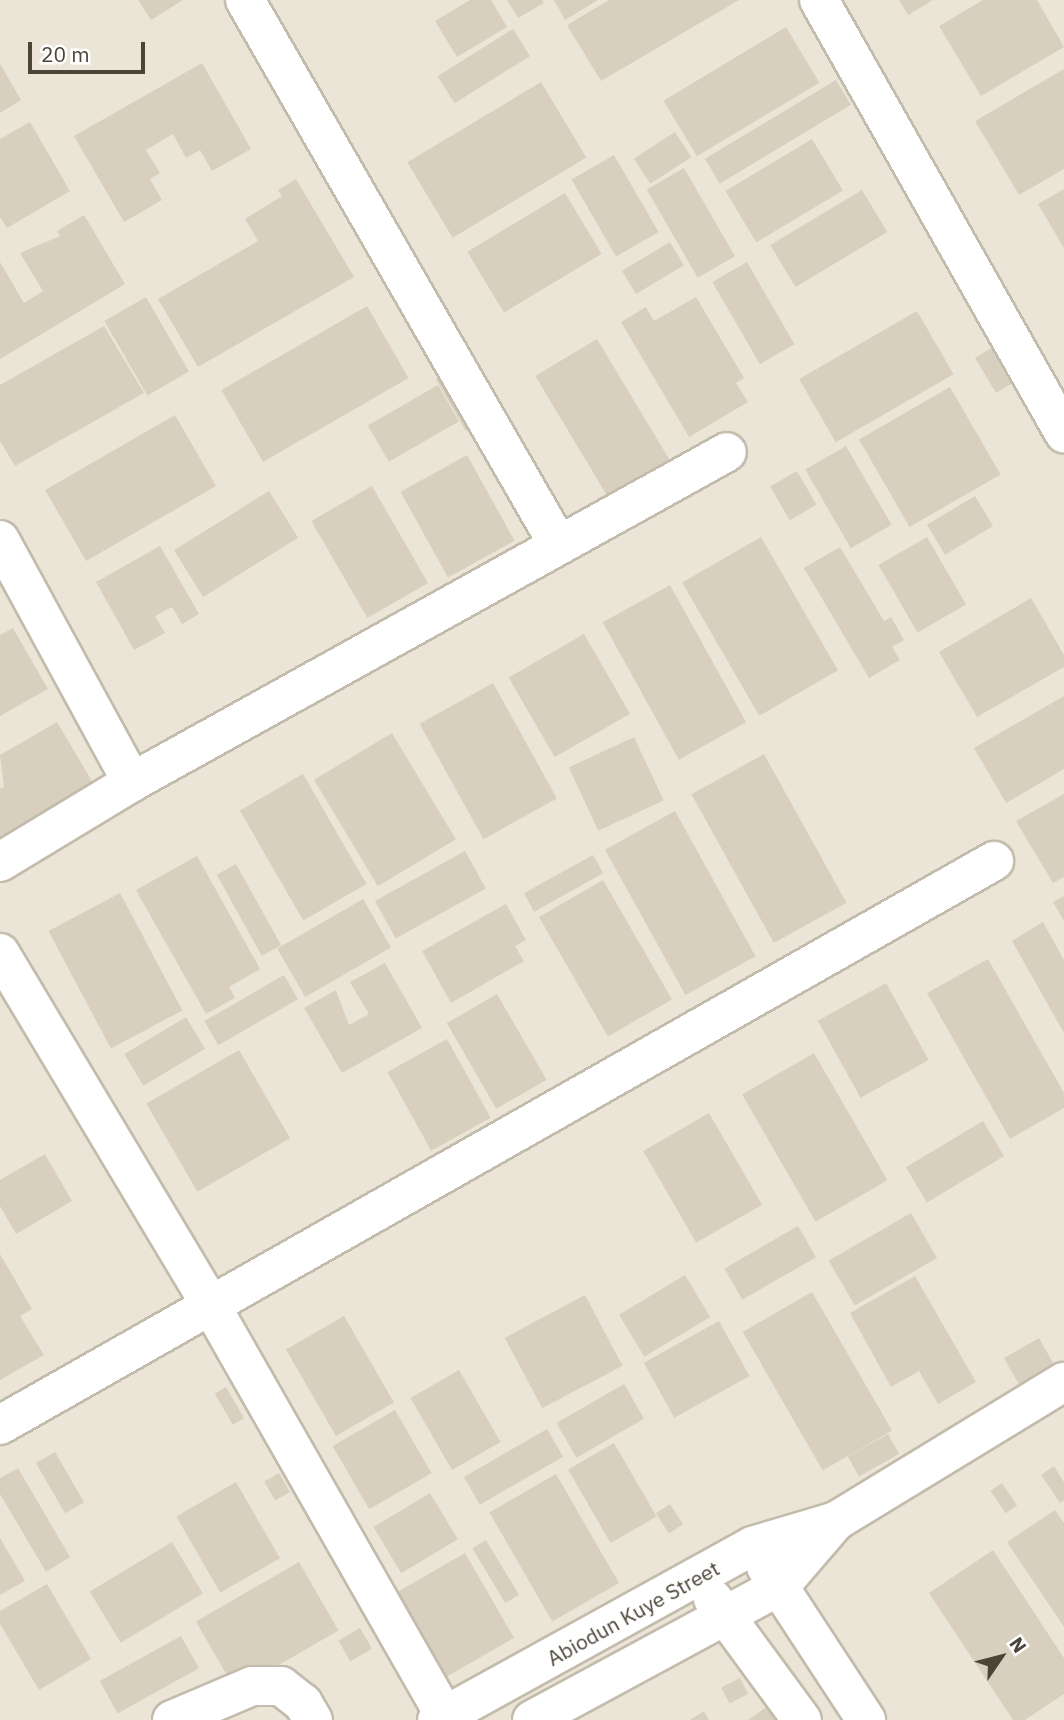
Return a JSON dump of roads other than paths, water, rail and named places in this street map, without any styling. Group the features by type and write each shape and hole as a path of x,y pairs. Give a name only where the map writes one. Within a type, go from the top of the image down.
{"street":[{"path":"245,0 558,544"},
{"path":"819,0 1064,433"},
{"path":"0,862 132,782 727,452"},
{"path":"0,540 132,782"},
{"path":"0,1425 994,861"},
{"path":"0,953 210,1304 443,1719"},
{"name":"Abiodun Kuye Street","path":"443,1719 752,1546 836,1521 1064,1382"},
{"name":"Abiodun Kuye Street","path":"532,1720 726,1619 780,1586 836,1521"},
{"path":"752,1546 866,1720"},
{"path":"699,1577 726,1619 802,1720"},
{"path":"172,1720 252,1686 281,1686 303,1703 313,1720"}]}
